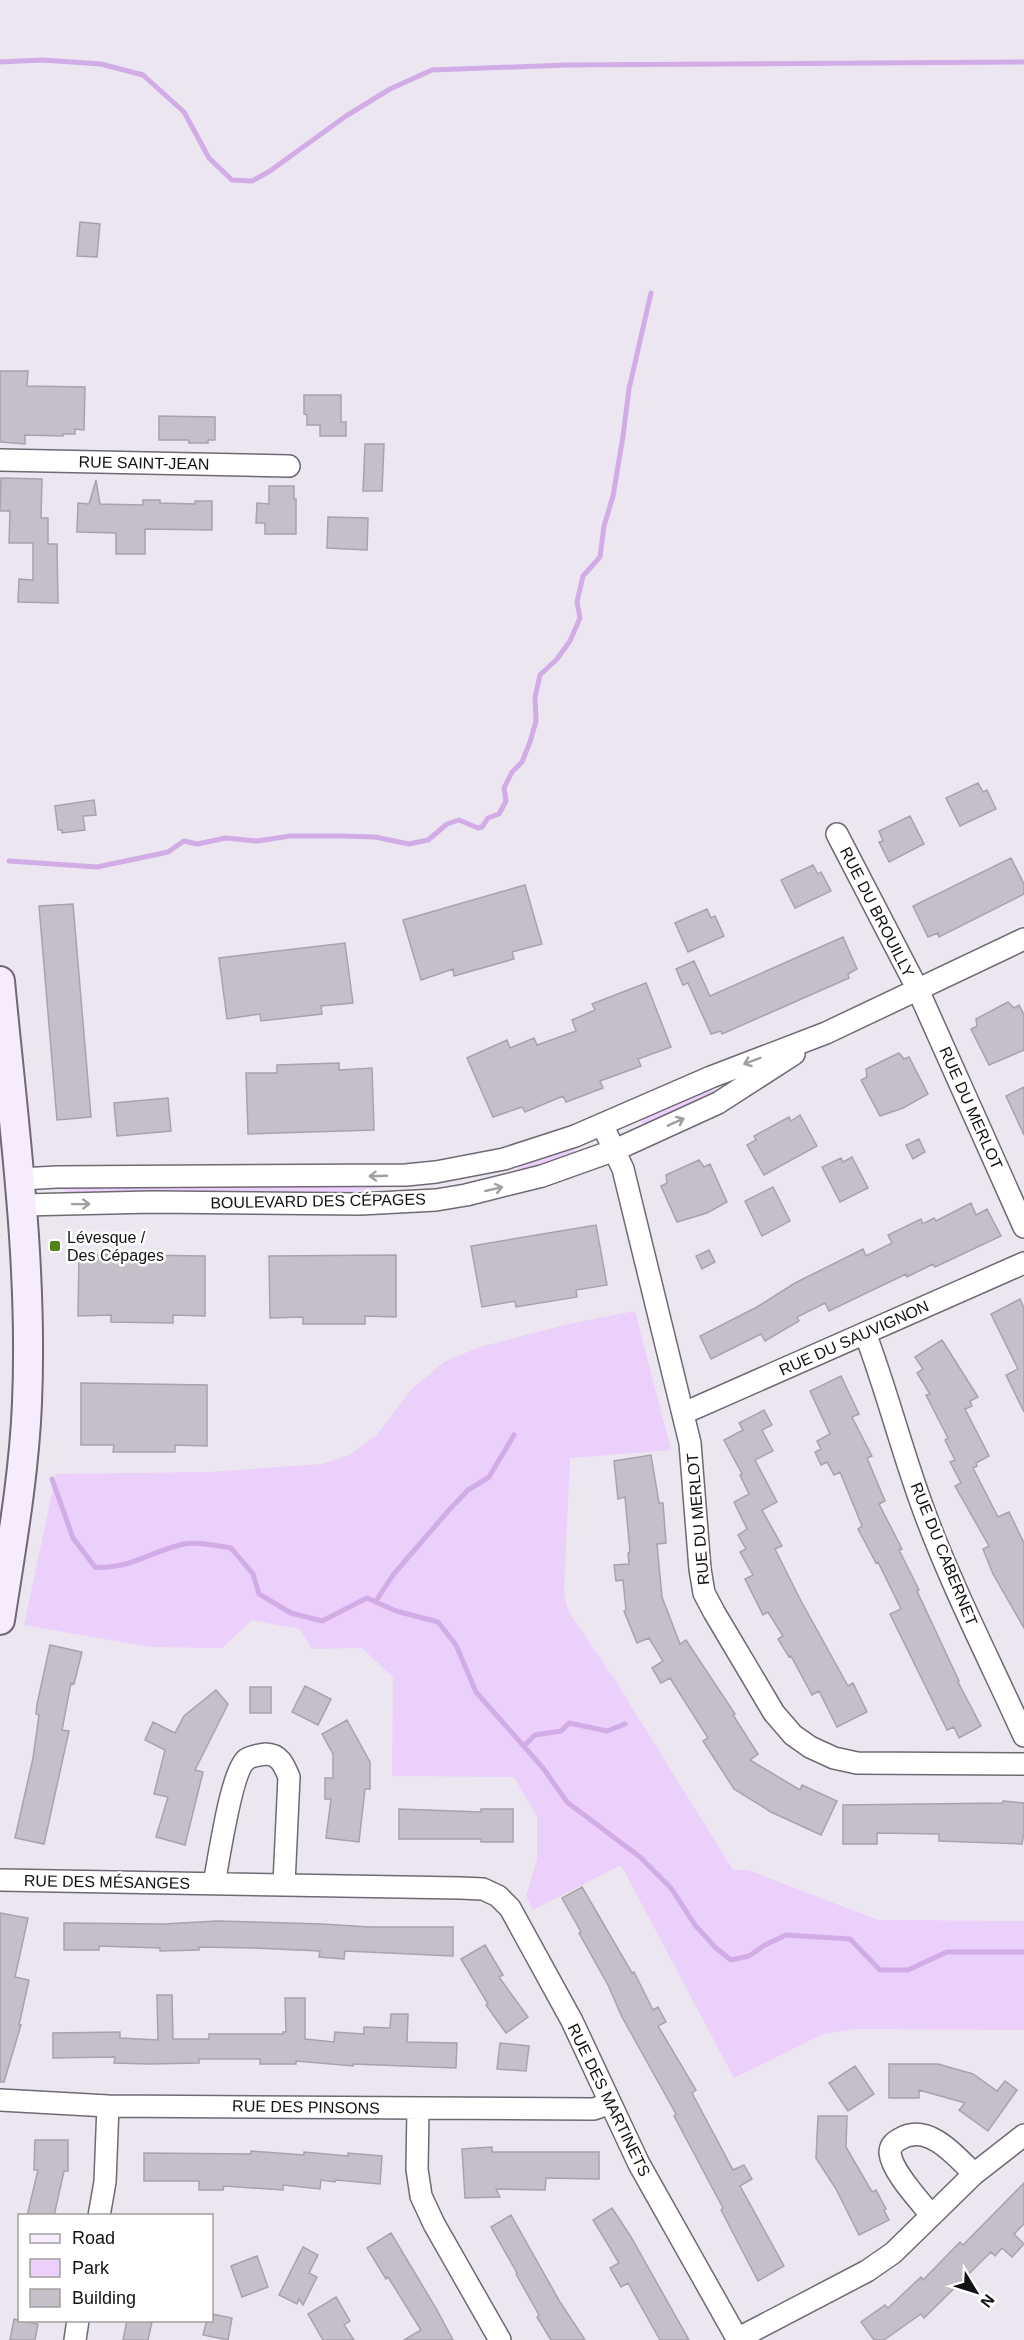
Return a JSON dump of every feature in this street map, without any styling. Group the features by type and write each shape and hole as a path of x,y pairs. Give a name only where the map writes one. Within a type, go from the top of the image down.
{"street":[{"name":"RUE SAINT-JEAN","path":"0,460 289,466"},
{"name":"RUE DU BROUILLY","path":"837,834 918,990"},
{"name":"BOULEVARD DES CÉPAGES","path":"21,1192 57,1177 406,1175 454,1169 504,1159 537,1150 711,1077 826,1033 1024,939"},
{"path":"0,981 21,1192 28,1324 27,1405 23,1464 0,1620"},
{"name":"RUE DU MERLOT","path":"918,990 1024,1227"},
{"name":"BOULEVARD DES CÉPAGES","path":"21,1192 152,1202 360,1204 436,1200 512,1185 615,1150 718,1103 826,1033"},
{"name":"RUE DU MERLOT","path":"602,1124 623,1169 684,1413 690,1443 700,1569 705,1593 774,1713 793,1735 810,1747 834,1758 857,1763 1024,1764"},
{"name":"RUE DU SAUVIGNON","path":"684,1413 1024,1263"},
{"name":"RUE DU CABERNET","path":"865,1333 931,1530 1024,1736"},
{"name":"RUE DES MÉSANGES","path":"214,1883 234,1783 240,1766 248,1758 262,1754 273,1755 283,1762 289,1777 284,1884"},
{"name":"RUE DES MÉSANGES","path":"0,1880 460,1888"},
{"name":"RUE DES MARTINETS","path":"460,1888 483,1889 498,1896 510,1908 572,2021 639,2164 737,2339"},
{"name":"RUE DES PINSONS","path":"0,2100 108,2106 594,2109 610,2103"},
{"path":"99,2214 105,2182 108,2106"},
{"path":"418,2108 417,2169 421,2196 434,2224 500,2340"},
{"path":"931,2215 900,2175 890,2151 893,2142 904,2136 919,2134 934,2139 952,2152 974,2174"},
{"path":"737,2339 867,2271 893,2253 974,2174 1024,2135"},
{"path":"75,2340 78,2322"}],"green space":[{"path":"711,1085 716,1096 645,1128 639,1116"},
{"path":"573,1145 576,1157 511,1174 524,1164"},
{"path":"64,1182 381,1184 381,1187 339,1195 65,1196"},
{"path":"635,1311 671,1450 570,1458 564,1590 570,1614 613,1677 733,1870 748,1870 878,1920 1024,1921 1024,2030 856,2029 823,2034 734,2078 621,1865 533,1910 526,1896 537,1859 537,1816 514,1777 392,1776 393,1677 362,1648 312,1649 300,1629 252,1620 222,1648 150,1647 24,1625 56,1474 209,1472 322,1464 349,1455 376,1436 412,1389 444,1362 480,1347 564,1325"}],"building":[{"path":"80,222 100,224 97,257 77,256"},
{"path":"0,371 28,371 27,386 85,387 84,430 75,429 75,434 63,434 63,436 25,435 25,444 0,442"},
{"path":"304,395 341,395 341,422 346,422 346,436 320,436 320,425 307,425 307,415 304,414"},
{"path":"159,416 215,417 215,440 208,440 208,443 189,443 189,440 159,440"},
{"path":"365,444 384,444 382,491 363,491"},
{"path":"1,478 42,479 41,518 48,518 48,544 57,544 58,603 18,602 19,579 33,580 33,543 9,543 10,511 0,511"},
{"path":"96,480 100,504 143,505 143,500 195,504 195,501 212,501 212,530 145,529 145,554 116,554 116,533 77,532 78,503 89,504"},
{"path":"269,486 294,486 296,534 265,534 265,523 256,523 257,503 269,504"},
{"path":"328,517 368,518 367,550 327,548"},
{"path":"978,783 983,792 987,790 996,809 960,826 946,798"},
{"path":"94,800 96,815 83,816 85,830 62,833 62,830 58,830 55,806"},
{"path":"910,816 924,844 889,862 879,842 883,841 879,831"},
{"path":"1011,858 1024,884 1024,894 939,937 938,933 928,937 913,906"},
{"path":"813,865 818,874 821,872 831,891 795,908 781,880"},
{"path":"525,885 542,944 512,952 514,959 454,976 453,969 421,980 403,920"},
{"path":"73,904 91,1117 57,1120 39,906"},
{"path":"707,909 711,918 715,916 724,936 688,952 675,923"},
{"path":"843,937 857,969 848,974 849,978 722,1034 721,1031 711,1034 688,983 683,985 676,969 694,961 710,996"},
{"path":"345,943 353,1003 321,1006 322,1014 261,1021 260,1014 227,1019 219,958"},
{"path":"646,983 671,1047 638,1059 641,1066 600,1081 603,1088 566,1102 563,1096 525,1112 522,1107 493,1117 467,1058 507,1040 510,1048 534,1038 537,1045 576,1031 572,1020 595,1010 592,1004"},
{"path":"1008,1002 1014,1008 1019,1005 1024,1015 1024,1050 989,1065 971,1029 977,1026 976,1019"},
{"path":"899,1053 904,1059 909,1057 928,1094 903,1108 880,1116 861,1080 867,1077 866,1069"},
{"path":"339,1063 339,1070 372,1068 374,1130 248,1134 246,1073 277,1073 277,1065"},
{"path":"1024,1087 1024,1135 1006,1096"},
{"path":"168,1098 171,1131 117,1136 114,1103"},
{"path":"800,1115 817,1146 764,1175 747,1145 756,1140 754,1136 789,1117 791,1121"},
{"path":"919,1139 925,1152 913,1159 906,1145"},
{"path":"852,1157 868,1188 840,1202 822,1167 841,1158 843,1162"},
{"path":"699,1160 704,1167 710,1164 727,1202 707,1213 677,1222 661,1186 667,1183 666,1175"},
{"path":"773,1187 790,1221 762,1236 745,1201"},
{"path":"971,1203 976,1215 987,1209 1001,1236 935,1267 933,1264 907,1277 906,1274 829,1311 825,1303 797,1317 799,1321 765,1341 761,1334 711,1359 700,1336 757,1307 795,1283 863,1249 866,1256 892,1243 888,1235 921,1219 923,1224 934,1218 936,1221"},
{"path":"596,1225 607,1285 576,1290 577,1297 516,1307 515,1301 482,1307 471,1246"},
{"path":"709,1250 715,1262 702,1269 696,1256"},
{"path":"79,1254 205,1256 205,1316 173,1315 173,1323 111,1322 111,1315 78,1316"},
{"path":"396,1255 396,1317 365,1316 365,1324 303,1324 303,1317 270,1318 269,1256"},
{"path":"1020,1299 1024,1308 1024,1412 1006,1375 1018,1369 991,1314"},
{"path":"942,1340 978,1397 970,1401 972,1406 965,1409 989,1456 976,1463 977,1466 973,1468 998,1517 1009,1512 1024,1543 1024,1628 993,1574 983,1549 989,1546 955,1486 961,1483 950,1462 955,1460 945,1440 948,1438 926,1395 930,1394 917,1373 923,1369 915,1357"},
{"path":"841,1376 859,1414 852,1417 872,1456 867,1458 885,1501 879,1504 902,1549 899,1550 919,1590 917,1591 958,1682 981,1726 959,1738 954,1727 947,1730 890,1614 901,1609 878,1562 876,1563 858,1529 862,1526 840,1472 834,1475 827,1462 821,1465 815,1452 821,1449 817,1441 830,1434 810,1391"},
{"path":"81,1383 207,1385 207,1446 175,1445 175,1452 113,1452 114,1445 81,1445"},
{"path":"764,1410 772,1425 762,1430 773,1451 755,1460 777,1502 762,1510 782,1546 775,1549 848,1686 853,1683 867,1712 837,1727 819,1691 812,1695 791,1656 789,1657 778,1639 783,1636 768,1612 763,1615 745,1579 753,1575 740,1552 746,1549 738,1535 747,1529 734,1502 749,1494 740,1475 742,1474 724,1440 743,1430 739,1423"},
{"path":"651,1455 659,1503 663,1503 666,1543 657,1544 662,1597 680,1644 686,1640 735,1714 733,1715 758,1754 750,1760 800,1790 802,1785 837,1801 821,1835 771,1812 734,1789 703,1741 708,1738 670,1678 661,1683 652,1668 663,1661 649,1638 637,1643 624,1611 626,1610 623,1580 616,1581 614,1565 629,1564 628,1553 630,1552 625,1497 618,1499 614,1461"},
{"path":"50,1645 82,1652 74,1684 71,1683 62,1730 69,1731 44,1844 15,1838 33,1758 39,1715 36,1714 37,1704"},
{"path":"305,1686 331,1699 318,1725 292,1712"},
{"path":"250,1687 271,1687 271,1713 250,1713"},
{"path":"216,1690 228,1704 195,1770 203,1772 185,1845 156,1837 168,1797 154,1794 165,1750 145,1740 153,1722 175,1733 184,1716"},
{"path":"347,1720 370,1762 370,1789 365,1789 359,1842 326,1838 331,1799 325,1799 325,1778 333,1778 333,1754 322,1734"},
{"path":"1003,1801 1024,1803 1022,1844 939,1841 939,1834 877,1833 877,1844 843,1844 843,1805 1002,1803"},
{"path":"399,1809 481,1812 481,1809 513,1809 513,1842 481,1842 481,1839 399,1839"},
{"path":"582,1887 632,1973 634,1972 653,2010 658,2007 666,2022 658,2026 696,2090 692,2093 733,2170 744,2165 752,2179 740,2186 784,2266 758,2281 721,2210 723,2208 674,2116 676,2114 622,2017 608,1985 562,1898"},
{"path":"0,1913 28,1918 15,1977 29,1980 19,2025 21,2025 4,2082 0,2082"},
{"path":"217,1921 370,1927 453,1927 453,1956 345,1951 344,1959 319,1957 320,1951 199,1947 199,1950 160,1951 160,1948 99,1946 99,1950 64,1950 64,1923 164,1924"},
{"path":"485,1945 503,1975 499,1977 528,2017 506,2033 486,2005 488,2004 461,1959"},
{"path":"157,1995 172,1995 173,2039 209,2039 209,2034 283,2034 286,2032 285,1998 305,1998 305,2039 334,2042 335,2032 364,2034 364,2027 390,2028 391,2014 408,2014 407,2042 457,2043 456,2068 353,2064 353,2066 296,2061 296,2064 260,2064 260,2059 199,2059 199,2063 149,2064 114,2063 115,2057 53,2058 53,2033 120,2032 120,2038 158,2040"},
{"path":"500,2043 529,2046 526,2071 497,2069"},
{"path":"889,2064 938,2064 973,2074 997,2091 1005,2081 1017,2090 988,2131 959,2110 965,2103 919,2090 919,2098 889,2098"},
{"path":"855,2066 874,2094 848,2111 829,2083"},
{"path":"818,2116 847,2116 846,2147 872,2192 876,2190 889,2220 859,2235 836,2189 816,2158"},
{"path":"35,2140 68,2140 68,2171 64,2171 54,2214 27,2214 38,2170 34,2170"},
{"path":"492,2147 492,2152 599,2152 599,2179 546,2178 545,2190 496,2189 500,2197 465,2198 462,2149"},
{"path":"251,2151 304,2155 304,2152 382,2156 380,2184 321,2180 320,2189 283,2185 283,2190 224,2186 223,2190 199,2190 199,2181 144,2181 144,2153 251,2154"},
{"path":"1024,2183 1024,2224 1014,2234 1024,2244 1012,2257 1002,2248 995,2256 991,2252 924,2318 921,2314 884,2340 874,2340 861,2322 885,2305 888,2308 921,2277 923,2280 960,2242 963,2245"},
{"path":"612,2208 689,2340 660,2340 628,2283 621,2287 610,2268 619,2263 593,2220"},
{"path":"511,2215 560,2302 585,2340 551,2340 537,2317 539,2315 491,2227"},
{"path":"391,2233 453,2340 404,2340 421,2330 367,2248"},
{"path":"303,2247 318,2255 309,2273 317,2277 303,2305 299,2299 297,2304 279,2295"},
{"path":"257,2256 268,2287 242,2297 231,2266"},
{"path":"336,2297 350,2321 344,2325 354,2340 323,2340 308,2314"},
{"path":"213,2314 232,2318 228,2340 203,2335 206,2322 213,2322"},
{"path":"14,2319 18,2322 38,2324 35,2340 10,2340"},
{"path":"127,2322 152,2322 148,2340 123,2340"}],"waterway":[{"path":"0,62 42,60 101,64 143,75 184,112 209,158 232,180 252,181 270,171 346,116 390,89 432,70 566,65 1024,62"},
{"path":"9,861 97,867 168,852 184,841 197,844 226,838 257,841 290,836 375,837 409,844 428,840 447,824 459,820 478,828 482,827 488,818 499,814 506,801 504,788 512,772 522,762 530,742 536,721 535,697 540,675 557,659 570,641 580,618 577,602 583,576 600,557 604,526 613,496 629,389 651,293"},
{"path":"376,1601 393,1575 449,1510 468,1490 489,1477 514,1435"},
{"path":"52,1479 73,1538 95,1567 117,1566 184,1544 214,1545 231,1548 253,1574 259,1594 291,1613 322,1621 367,1598 396,1611 438,1622 456,1645 476,1692 543,1768 567,1802 640,1857 671,1888 695,1925 716,1948 731,1960 749,1956 786,1935 850,1939 880,1970 908,1970 947,1952 1024,1952"},
{"path":"524,1746 535,1735 561,1731 569,1723 607,1731 625,1724"}],"place":[{"name":"Lévesque / Des Cépages","path":"55,1246"}]}
